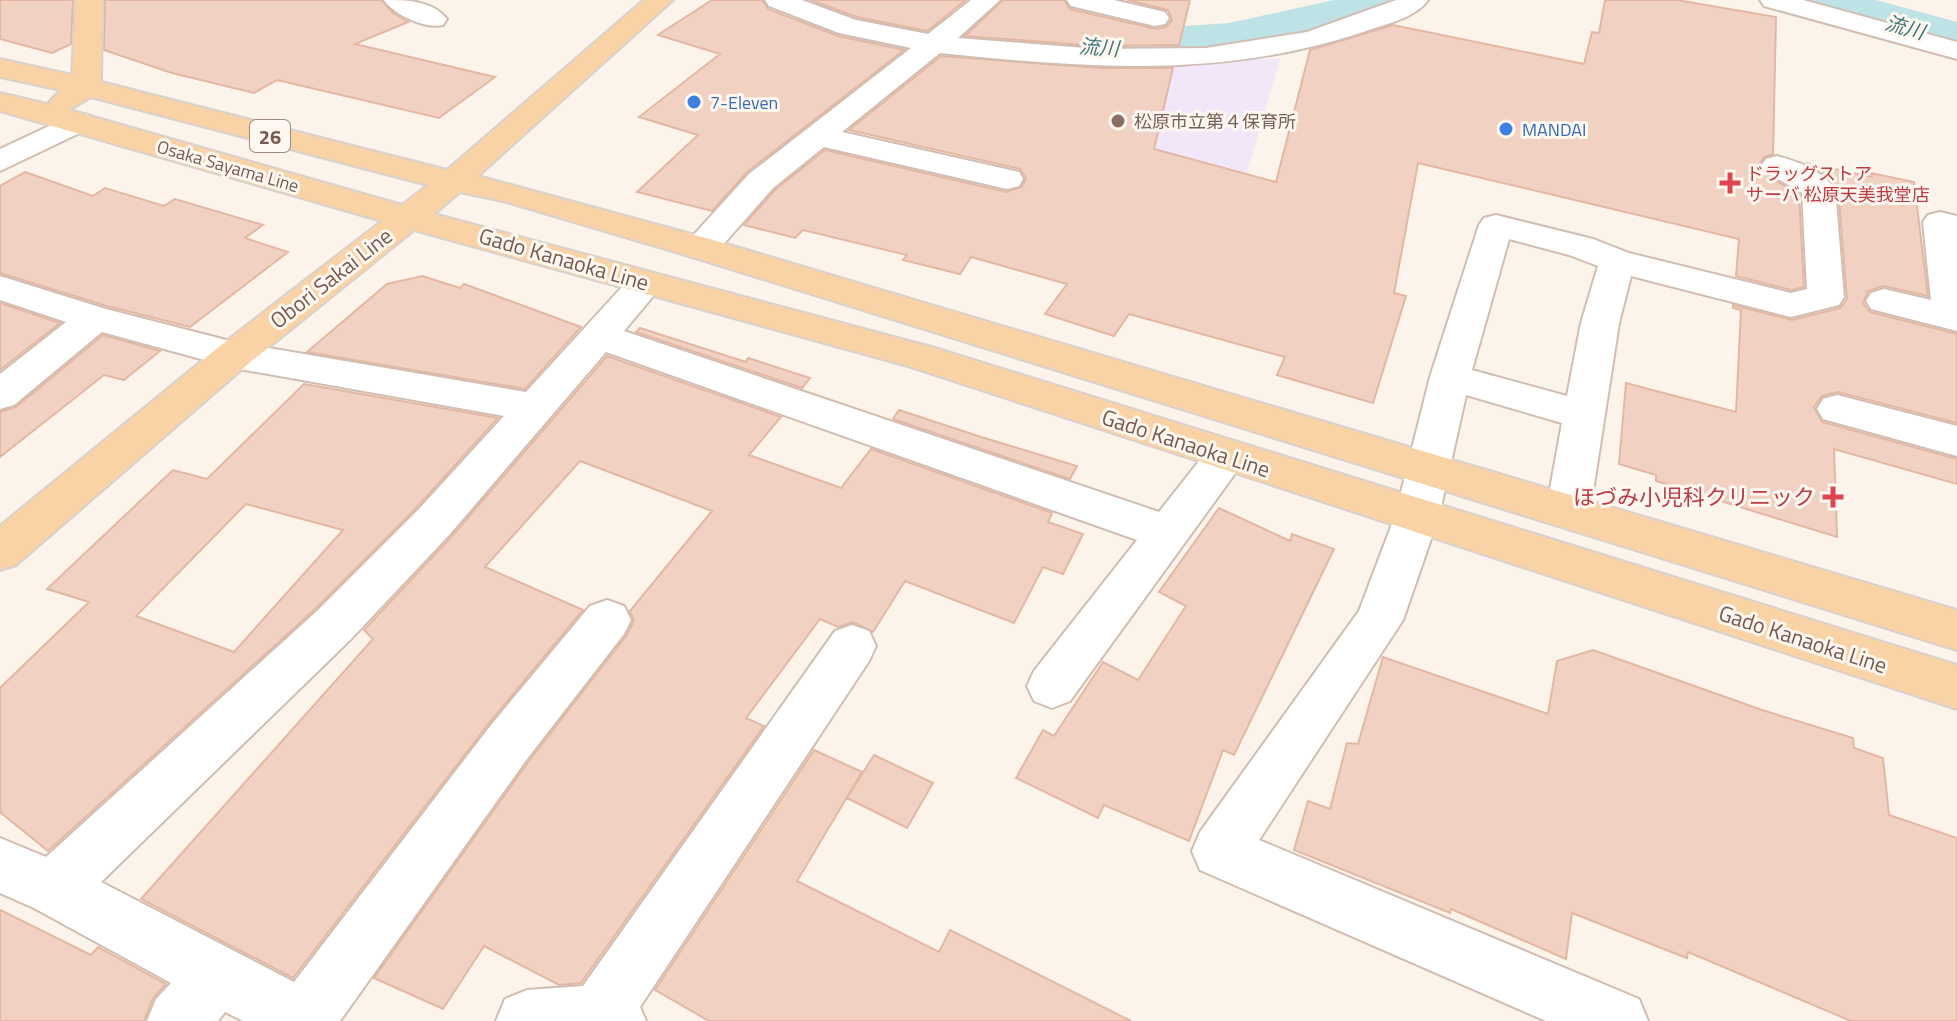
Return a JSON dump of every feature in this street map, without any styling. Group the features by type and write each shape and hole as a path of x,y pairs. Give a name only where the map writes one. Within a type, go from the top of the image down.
{"main road":[{"path":"63,117 86,87 89,0"},
{"name":"Obori Sakai Line","path":"0,552 234,355 455,180 660,0"},
{"name":"Osaka Sayama Line","path":"0,68 86,87 390,167 455,180"},
{"name":"Osaka Sayama Line","path":"0,102 63,117 409,217"},
{"name":"Gado Kanaoka Line","path":"455,180 701,248 1957,630"},
{"name":"Gado Kanaoka Line","path":"409,217 921,357 1226,457 1957,687"}],"street":[{"path":"397,0 433,19"},
{"path":"778,0 849,27 1087,56 1159,58 1234,54 1292,45 1335,33 1415,0"},
{"path":"701,248 761,181 987,0"},
{"path":"1080,0 1155,18"},
{"path":"1773,0 1957,51"},
{"path":"0,161 63,117"},
{"path":"818,136 1007,179"},
{"path":"1617,1021 1220,851 1379,620 1417,516 1450,377 1496,225 1581,247 1617,261 1791,305 1826,297 1818,189 1791,170 1777,166"},
{"path":"1884,301 1954,319 1940,222 1957,226"},
{"path":"1568,511 1600,323 1617,261"},
{"path":"54,888 334,625 434,522 532,407 646,283"},
{"path":"0,288 95,318 234,355 532,407"},
{"path":"0,395 95,318"},
{"path":"598,336 1169,533"},
{"path":"1450,377 1584,415"},
{"path":"1837,409 1957,441"},
{"path":"1052,686 1226,457"},
{"path":"0,865 54,888 305,1020 509,742 607,620"},
{"path":"527,1021 607,1018 852,646"},
{"path":"178,1021 217,976"}],"shaded area":[{"path":"1280,59 1241,193 1037,136 1074,60"}],"building":[{"path":"0,0 73,0 71,44 52,53 0,39"},
{"path":"105,0 381,0 393,13 408,22 355,44 495,77 439,118 277,80 254,93 172,73 104,50"},
{"path":"712,0 762,0 768,9 838,36 904,50 747,172 712,211 637,192 698,135 639,117 720,54 658,35"},
{"path":"811,0 966,0 927,31 857,17"},
{"path":"1003,0 1064,0 1070,9 1156,29 1166,27 1172,20 1168,10 1127,0 1190,0 1179,45 1097,46 965,36"},
{"path":"1605,0 1677,0 1776,17 1773,154 1764,157 1758,166 1799,195 1804,287 1791,290 1736,276 1739,239 1418,163 1394,293 1406,296 1373,403 1277,375 1285,357 1129,314 1114,336 1045,314 1067,284 971,257 960,274 903,260 907,255 803,230 795,238 744,225 775,190 825,150 1006,192 1022,187 1026,178 1020,169 849,130 941,56 1101,68 1173,68 1154,149 1276,182 1310,50 1393,25 1584,64 1592,32 1599,33"},
{"path":"1806,163 1914,182 1928,296 1883,286 1868,291 1863,303 1870,312 1957,334 1957,423 1838,392 1822,396 1814,407 1822,422 1957,459 1957,484 1834,449 1837,537 1656,481 1656,475 1619,464 1626,383 1736,412 1741,310 1733,308 1733,305 1792,320 1840,308 1847,299 1838,189 1825,174"},
{"path":"25,172 93,196 105,188 164,206 175,199 263,225 245,238 288,252 190,327 107,306 0,273 0,186"},
{"path":"422,276 460,288 464,284 581,327 525,389 307,352 387,284"},
{"path":"0,303 60,323 0,370"},
{"path":"640,328 746,362 748,358 810,378 802,388 636,332"},
{"path":"103,335 160,351 124,380 104,375 0,457 0,412 16,407"},
{"path":"607,356 781,417 749,455 841,488 871,449 1052,513 1048,522 1083,534 1063,574 1043,567 1014,623 905,581 873,632 853,622 838,627 820,619 746,718 764,726 581,983 559,985 484,946 443,1009 374,978 529,761 626,636 634,621 630,611 712,511 580,461 485,567 583,610 489,723 293,978 141,899 373,639 364,630 452,536"},
{"path":"304,384 498,418 416,508 315,609 48,851 1,813 0,688 89,602 47,589 173,470 207,479","holes":["246,504 343,530 234,652 136,616"]},
{"path":"899,410 1077,466 1070,479 893,419"},
{"path":"1219,508 1290,541 1292,534 1334,549 1234,755 1223,750 1189,841 1104,805 1098,818 1016,778 1043,730 1054,736 1103,662 1138,680 1186,606 1159,592"},
{"path":"1593,650 1762,710 1853,738 1854,748 1883,758 1889,815 1957,838 1957,1021 1851,1021 1688,952 1687,958 1572,913 1566,959 1451,909 1450,913 1294,850 1308,801 1330,809 1347,743 1358,744 1383,657 1548,714 1557,661"},
{"path":"814,750 862,772 797,881 939,952 950,930 1131,1021 709,1021 655,990"},
{"path":"874,755 933,783 907,828 847,798"},
{"path":"0,910 91,955 98,947 166,984 153,998 144,1021 0,1021"}],"waterway":[{"name":"流川","path":"804,0 873,24 921,33 1127,49 1195,46 1263,36 1329,21 1395,0"},
{"name":"流川","path":"1807,0 1957,41"}],"place":[{"name":"7-Eleven","path":"694,102"},
{"name":"松原市立第４保育所","path":"1118,121"},
{"name":"MANDAI","path":"1506,129"},
{"name":"ドラッグストア サーバ 松原天美我堂店","path":"1730,183"},
{"name":"ほづみ小児科クリニック","path":"1833,497"}]}
